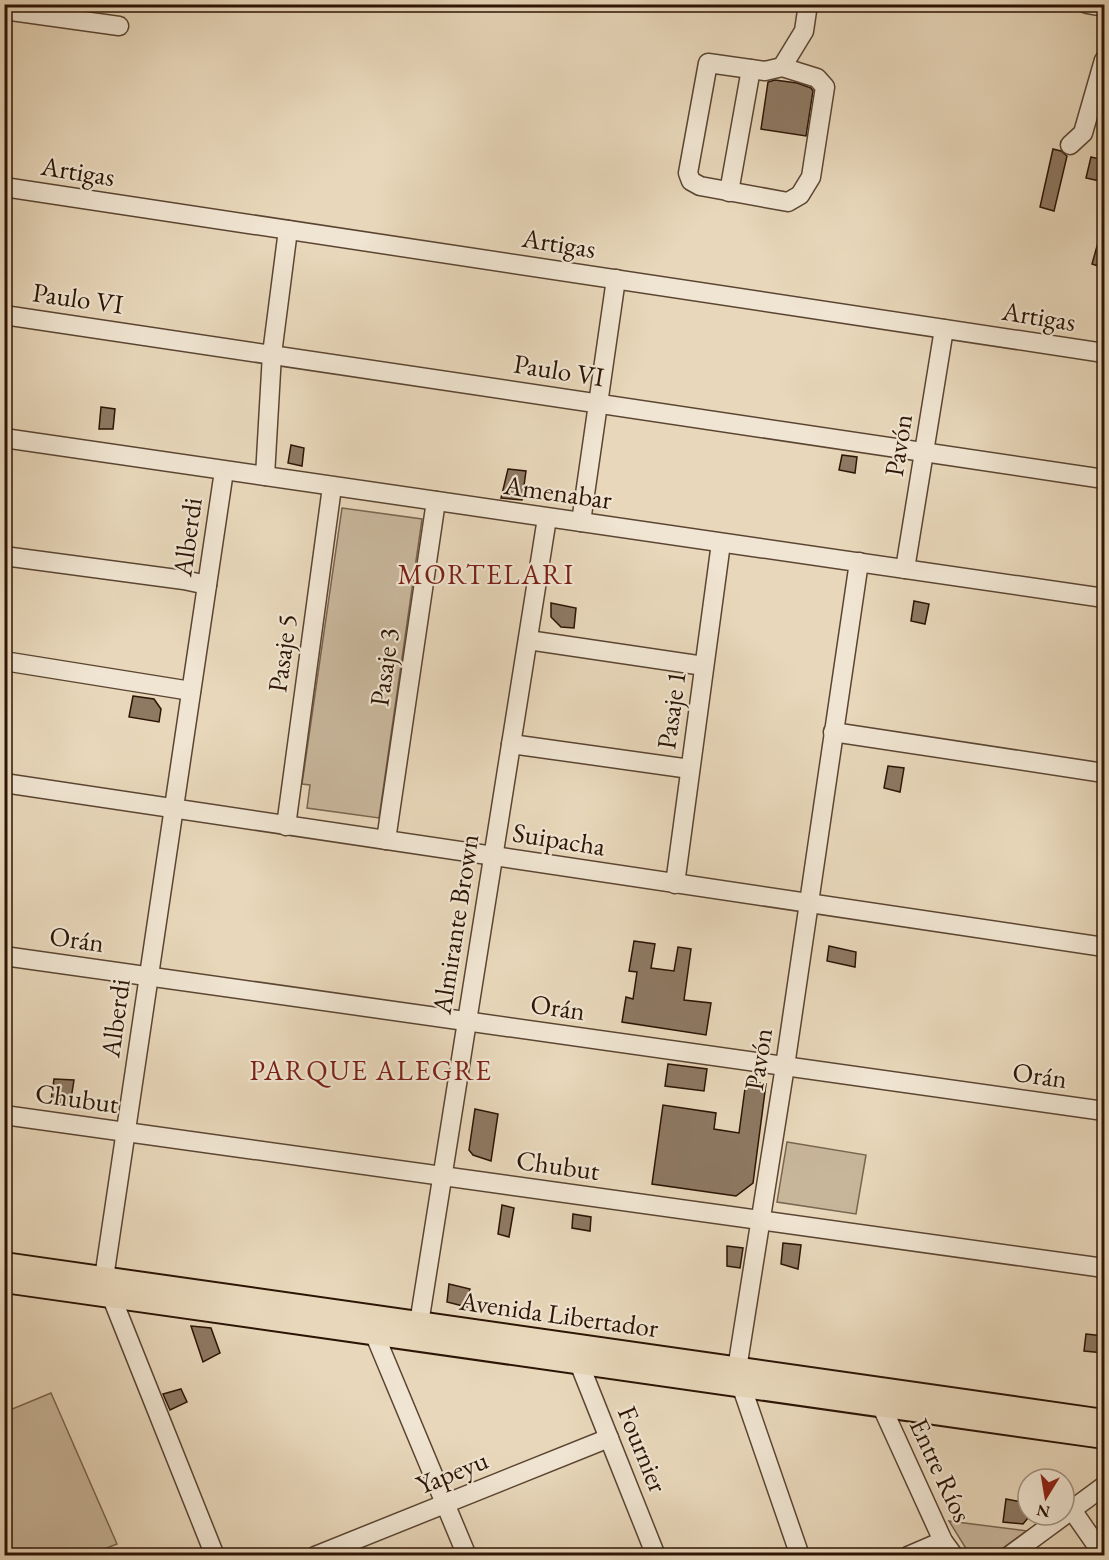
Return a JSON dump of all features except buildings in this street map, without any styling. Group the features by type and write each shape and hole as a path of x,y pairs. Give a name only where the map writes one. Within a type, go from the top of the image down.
{"main road":[{"name":"Avenida Libertador","path":"4,1264 108,1287 739,1377 1104,1421"},
{"name":"Avenida Libertador","path":"4,1281 108,1287"},
{"name":"Avenida Libertador","path":"418,1331 579,1363 739,1377 881,1405 1104,1437"}],"street":[{"path":"782,67 804,31 808,4"},
{"path":"1087,4 1104,7"},
{"path":"4,10 119,26"},
{"path":"1070,145 1083,133 1104,60"},
{"path":"708,63 765,71 782,67 818,78 825,87 811,177 800,195 788,202 700,186 691,181 688,173 708,63"},
{"path":"729,192 751,69"},
{"name":"Artigas","path":"4,187 1104,353"},
{"path":"265,476 272,354 288,230"},
{"path":"581,522 616,279"},
{"name":"Paulo VI","path":"4,315 1104,479"},
{"name":"Pavón","path":"905,569 944,329"},
{"name":"Amenabar","path":"4,438 1104,598"},
{"name":"Alberdi","path":"108,1287 126,1132 224,471"},
{"name":"Pasaje 5","path":"286,826 332,487"},
{"name":"Pasaje 3","path":"386,840 436,501"},
{"name":"Almirante Brown","path":"418,1331 547,518"},
{"name":"Pasaje 1","path":"675,884 721,543"},
{"path":"4,556 207,585"},
{"name":"Pavón","path":"800,1556 739,1377 760,1220 859,562"},
{"path":"528,640 704,666"},
{"path":"4,661 191,691"},
{"path":"833,732 1104,772"},
{"path":"511,744 690,769"},
{"name":"Suipacha","path":"4,783 1104,947"},
{"name":"Orán","path":"4,956 1104,1111"},
{"name":"Chubut","path":"4,1115 1104,1268"},
{"path":"108,1287 215,1556"},
{"path":"376,1325 467,1556"},
{"name":"Fournier","path":"579,1363 656,1556"},
{"name":"Entre Ríos","path":"881,1405 948,1548"},
{"name":"Yapeyu","path":"315,1556 609,1438"},
{"path":"1076,1507 1104,1486"},
{"path":"1076,1516 1104,1556"},
{"path":"1009,1556 1049,1527"},
{"path":"908,1556 948,1548"}],"shaded area":[{"path":"342,508 422,519 379,818 307,808 310,785 302,784"},
{"path":"787,1142 866,1155 856,1214 777,1202"},
{"path":"51,1393 117,1544 89,1555 5,1555 5,1412"},
{"path":"949,1521 1027,1531 993,1555 970,1555"}],"district":[{"name":"MORTELARI","path":"486,574"},
{"name":"PARQUE ALEGRE","path":"371,1070"}]}
